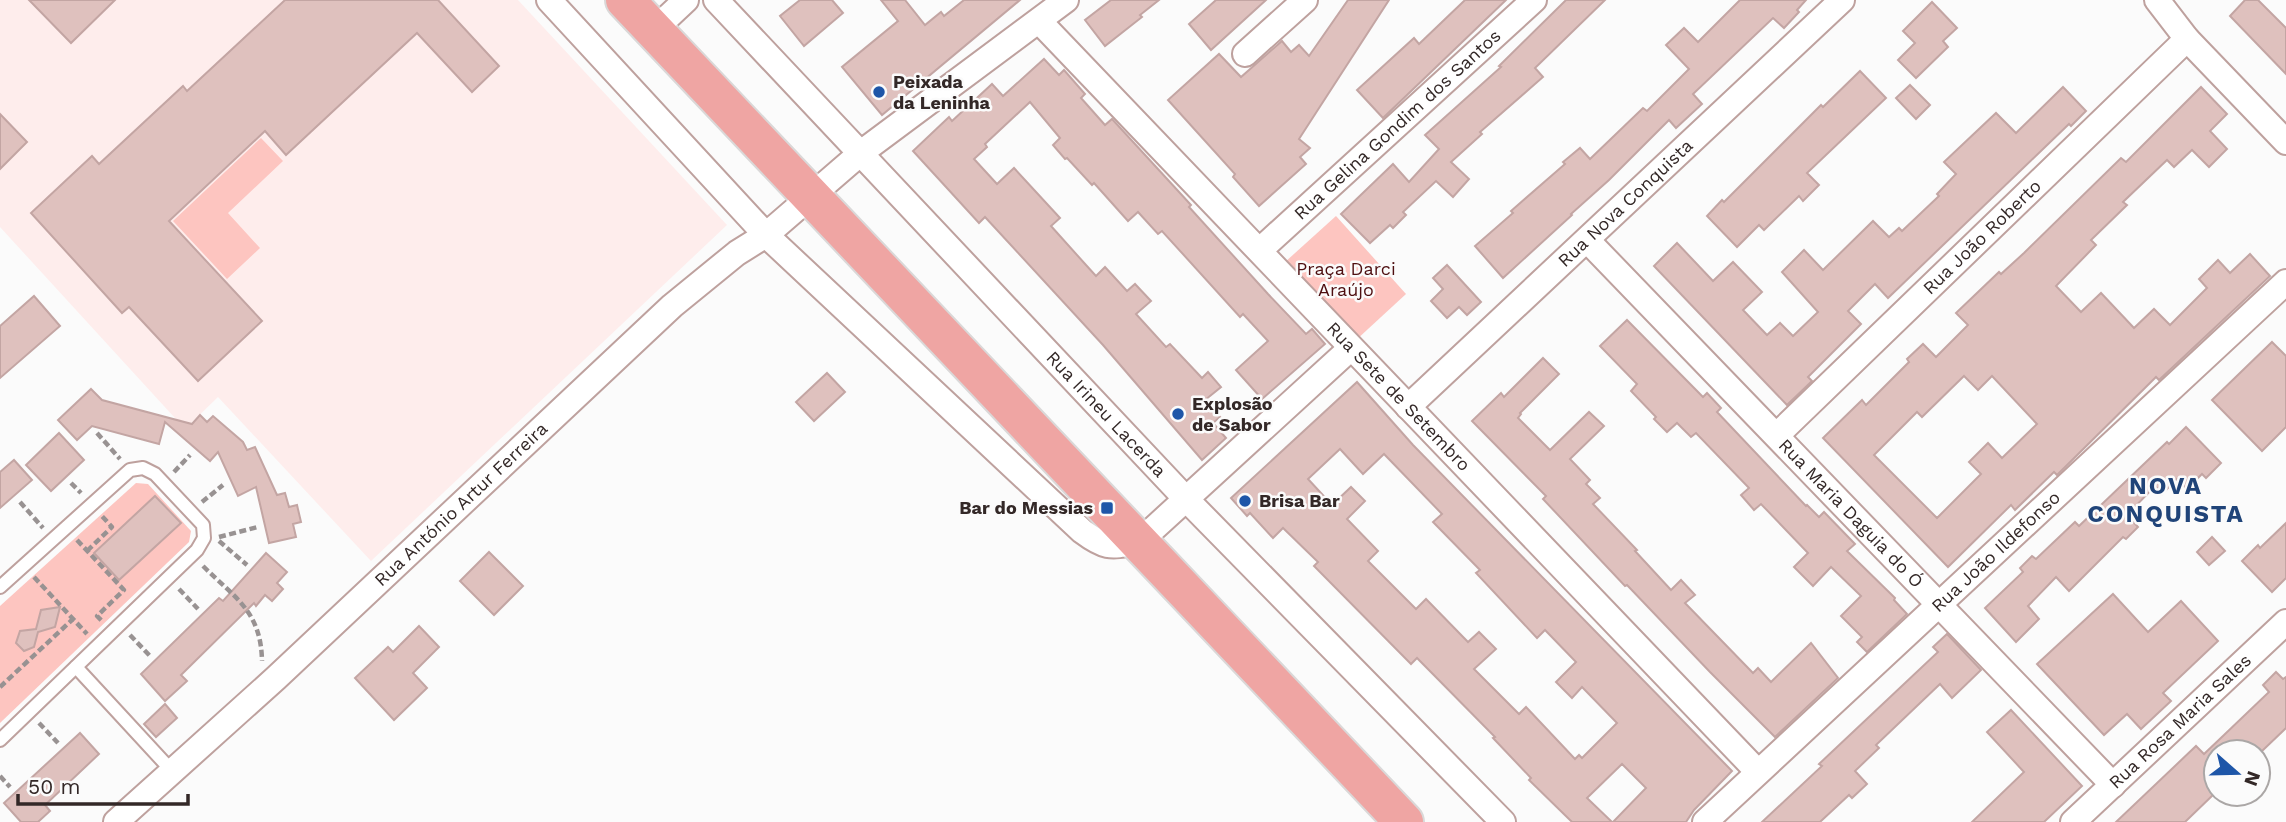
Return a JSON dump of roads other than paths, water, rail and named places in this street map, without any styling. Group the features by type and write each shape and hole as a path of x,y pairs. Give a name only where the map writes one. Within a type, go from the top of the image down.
{"main road":[{"path":"625,0 1404,822"}],"street":[{"path":"549,0 766,235 1082,531 1096,541 1110,547 1139,542 1351,348"},
{"path":"653,29 686,0"},
{"name":"Rua Irineu Lacerda","path":"716,0 1186,499 1503,822"},
{"name":"Rua António Artur Ferreira","path":"116,822 276,678 672,306 737,253 766,235 862,152 1066,0"},
{"path":"1245,54 1305,0"},
{"name":"Rua Gelina Gondim dos Santos","path":"1260,250 1534,0"},
{"name":"Rua Nova Conquista","path":"1408,407 1842,0"},
{"path":"2157,0 2188,39 2286,142"},
{"name":"Rua Sete de Setembro","path":"1039,21 1758,772"},
{"name":"Rua João Roberto","path":"1777,435 2188,39"},
{"name":"Rua Maria Daguia do Ó","path":"1587,240 2113,785"},
{"name":"Rua João Ildefonso","path":"1705,822 2286,282"},
{"name":"Rua Rosa Maria Sales","path":"2073,822 2285,624"}],"lane":[{"path":"0,587 130,470 143,468 155,474 202,525 204,538 192,555 0,740"},
{"path":"76,667 172,771"}],"place":[{"name":"Peixada da Leninha","path":"879,92"},
{"name":"Explosão de Sabor","path":"1178,414"},
{"name":"Brisa Bar","path":"1245,501"},
{"name":"Bar do Messias","path":"1107,508"}],"district":[{"name":"NOVA CONQUISTA","path":"2166,500"}],"park label":[{"name":"Praça Darci Araújo","path":"1346,279"}]}
